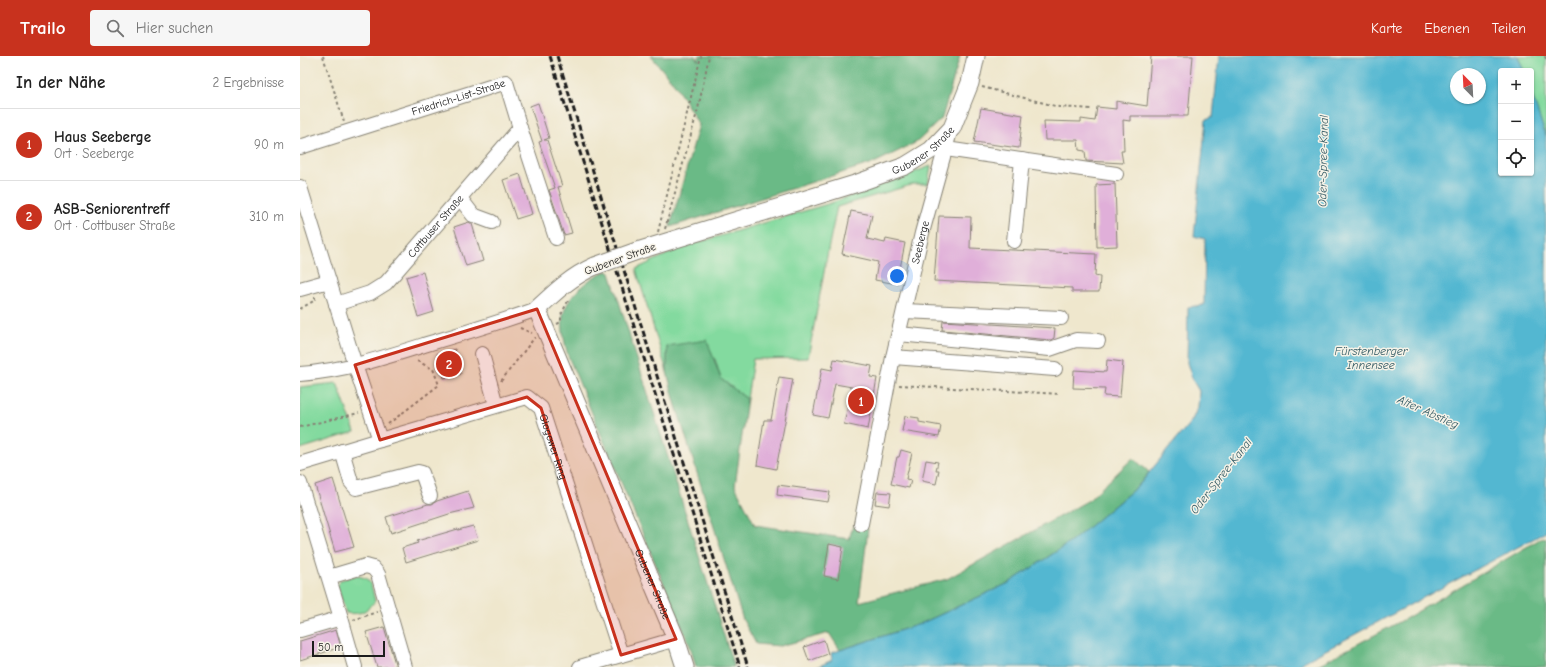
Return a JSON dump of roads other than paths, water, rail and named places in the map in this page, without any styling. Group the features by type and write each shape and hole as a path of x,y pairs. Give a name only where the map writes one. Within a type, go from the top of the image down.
{"main road":[{"name":"Gubener Straße","path":"685,667 676,638 537,308 562,286 584,271 595,266 637,251 858,183 905,166 931,150 952,128 970,83 976,56"}],"street":[{"name":"Friedrich-List-Straße","path":"300,147 506,82 556,238"},
{"name":"Cottbuser Straße","path":"336,304 370,293 386,283 520,128"},
{"name":"Seeberge","path":"861,524 893,357 922,234 952,128"},
{"path":"946,149 1116,174"},
{"path":"1014,240 1022,160"},
{"path":"300,187 378,436"},
{"path":"460,198 473,215 492,222"},
{"path":"300,289 330,281"},
{"path":"300,374 355,366 500,322 537,308"},
{"path":"904,311 1061,318"},
{"path":"899,334 1050,348 1076,340 1098,341"},
{"path":"482,354 496,405"},
{"path":"893,357 1055,369"},
{"name":"Glogower Ring","path":"300,464 342,451 378,436 527,397 541,408 621,655"},
{"path":"342,451 351,482 356,488 418,472 422,474 430,496"},
{"path":"300,483 355,667"},
{"path":"328,577 366,566 373,568 378,574 405,667"},
{"path":"300,630 341,620"},
{"path":"580,667 676,638"}],"water":[{"name":"Fürstenberger Innensee","path":"1219,56 1518,56 1523,68 1498,68 1498,176 1534,176 1534,101 1546,136 1546,532 1294,667 817,667 832,660 831,653 920,624 1009,583 1072,541 1139,485 1192,420 1198,407 1199,391 1193,381 1187,363 1188,307 1204,305 1205,239 1194,236 1206,120 1213,117"}],"railway":[{"path":"550,56 740,667"},
{"path":"557,56 748,667"}],"place":[{"name":"ASB-Seniorentreff","path":"449,364"},
{"name":"Haus Seeberge","path":"861,401"}],"water label":[{"name":"Oder-Spree-Kanal","path":"1323,161"},
{"name":"Alter Abstieg","path":"1428,412"},
{"name":"Oder-Spree-Kanal","path":"1221,476"}]}
